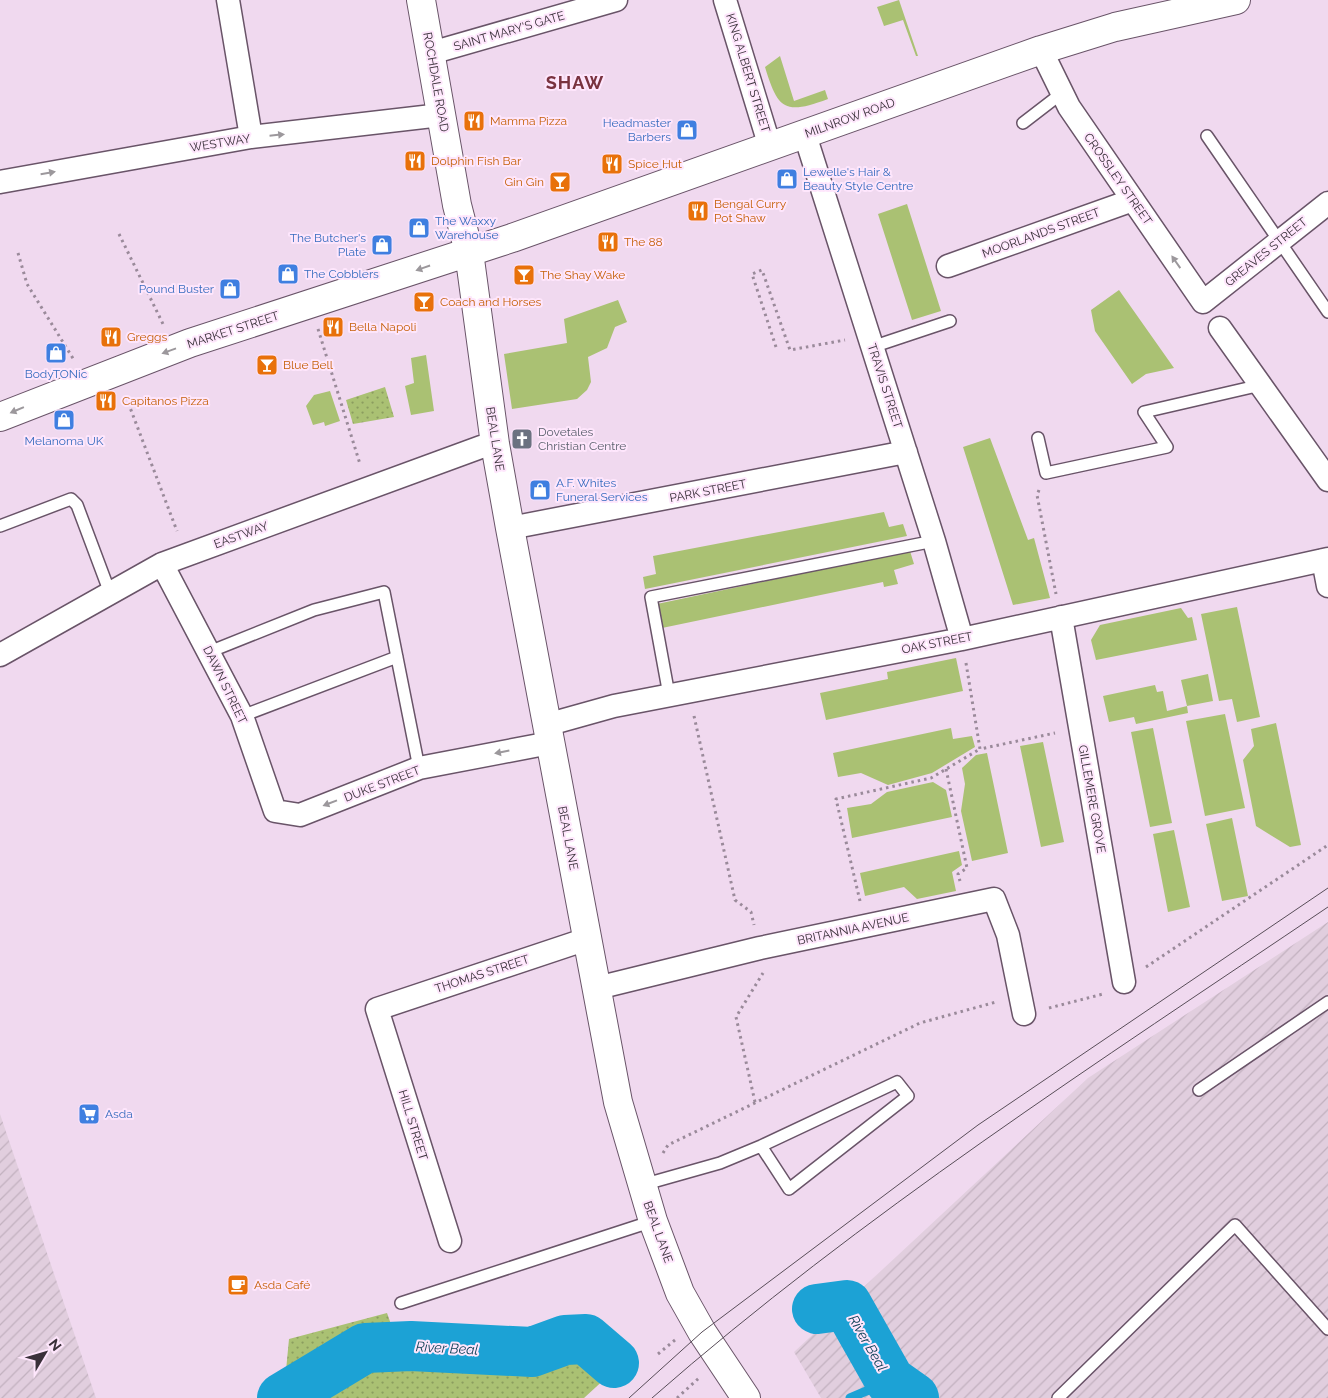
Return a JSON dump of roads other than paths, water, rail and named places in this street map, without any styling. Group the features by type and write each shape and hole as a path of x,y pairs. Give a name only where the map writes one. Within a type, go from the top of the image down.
{"street":[{"path":"228,0 251,137"},
{"name":"ROCHDALE ROAD","path":"421,0 457,205 469,252"},
{"name":"SAINT MARY'S GATE","path":"431,53 616,0"},
{"name":"KING ALBERT STREET","path":"725,0 770,147"},
{"name":"MILNROW ROAD","path":"469,252 805,135 1041,50 1115,27 1236,0"},
{"name":"CROSSLEY STREET","path":"1041,50 1069,107 1203,302"},
{"name":"WESTWAY","path":"0,182 251,137 441,115"},
{"name":"TRAVIS STREET","path":"805,135 934,541 962,639"},
{"name":"MOORLANDS STREET","path":"948,266 1133,200"},
{"name":"GREAVES STREET","path":"1203,302 1328,203"},
{"name":"MARKET STREET","path":"0,417 116,370 190,343 469,252"},
{"name":"BEAL LANE","path":"469,252 495,444 618,1102 653,1221 680,1293 702,1332 746,1398"},
{"path":"1220,328 1328,480"},
{"name":"EASTWAY","path":"0,655 80,612 162,564 481,447 495,444"},
{"name":"PARK STREET","path":"510,528 906,452"},
{"path":"1326,559 1328,586"},
{"name":"OAK STREET","path":"548,734 614,706 962,639 1326,559"},
{"name":"DAWN STREET","path":"162,564 242,716 275,810"},
{"name":"GILLEMERE GROVE","path":"1061,616 1124,982"},
{"name":"DUKE STREET","path":"275,810 300,815 419,768 548,734"},
{"name":"BRITANNIA AVENUE","path":"597,988 760,948 994,899 1008,935 1024,1014"},
{"name":"THOMAS STREET","path":"377,1009 587,939"},
{"name":"HILL STREET","path":"377,1009 450,1241"}],"lane":[{"path":"1024,122 1062,93"},
{"path":"1207,136 1328,312"},
{"path":"872,347 950,321"},
{"path":"1038,438 1046,472 1166,447 1144,412 1261,385"},
{"path":"0,526 71,499 76,505 110,593"},
{"path":"679,693 651,597 934,541"},
{"path":"209,652 314,610 384,592 419,768"},
{"path":"242,716 397,657"},
{"path":"1199,1090 1328,1002"},
{"path":"642,1185 720,1163 761,1146 897,1082 908,1096 789,1189 761,1146"},
{"path":"401,1303 653,1221"},
{"path":"1058,1398 1234,1224 1328,1329"}],"waterway":[{"name":"River Beal","path":"817,1309 847,1305 890,1381 914,1398"},
{"name":"River Beal","path":"282,1398 365,1348 411,1346 532,1352 565,1340 586,1339 614,1363"},
{"path":"850,1398 890,1381"}],"tram line":[{"path":"629,1398 702,1332 978,1125 1328,888"},
{"path":"652,1398 732,1330 897,1203 1068,1082 1328,907"}],"place":[{"name":"Mamma Pizza","path":"474,121"},
{"name":"Headmaster Barbers","path":"687,130"},
{"name":"Dolphin Fish Bar","path":"415,161"},
{"name":"Spice Hut","path":"612,164"},
{"name":"Lewelle's Hair & Beauty Style Centre","path":"787,179"},
{"name":"Gin Gin","path":"560,182"},
{"name":"Bengal Curry Pot Shaw","path":"698,211"},
{"name":"The Waxxy Warehouse","path":"419,228"},
{"name":"The 88","path":"608,242"},
{"name":"The Butcher's Plate","path":"382,245"},
{"name":"The Cobblers","path":"288,274"},
{"name":"The Shay Wake","path":"524,275"},
{"name":"Pound Buster","path":"230,289"},
{"name":"Coach and Horses","path":"424,302"},
{"name":"Bella Napoli","path":"333,327"},
{"name":"Greggs","path":"111,337"},
{"name":"BodyTONic","path":"56,353"},
{"name":"Blue Bell","path":"267,365"},
{"name":"Capitanos Pizza","path":"106,401"},
{"name":"Melanoma UK","path":"64,420"},
{"name":"Dovetales Christian Centre","path":"522,439"},
{"name":"A.F. Whites Funeral Services","path":"540,490"},
{"name":"Asda","path":"89,1114"},
{"name":"Asda Café","path":"238,1285"}],"district":[{"name":"SHAW","path":"575,83"}]}
